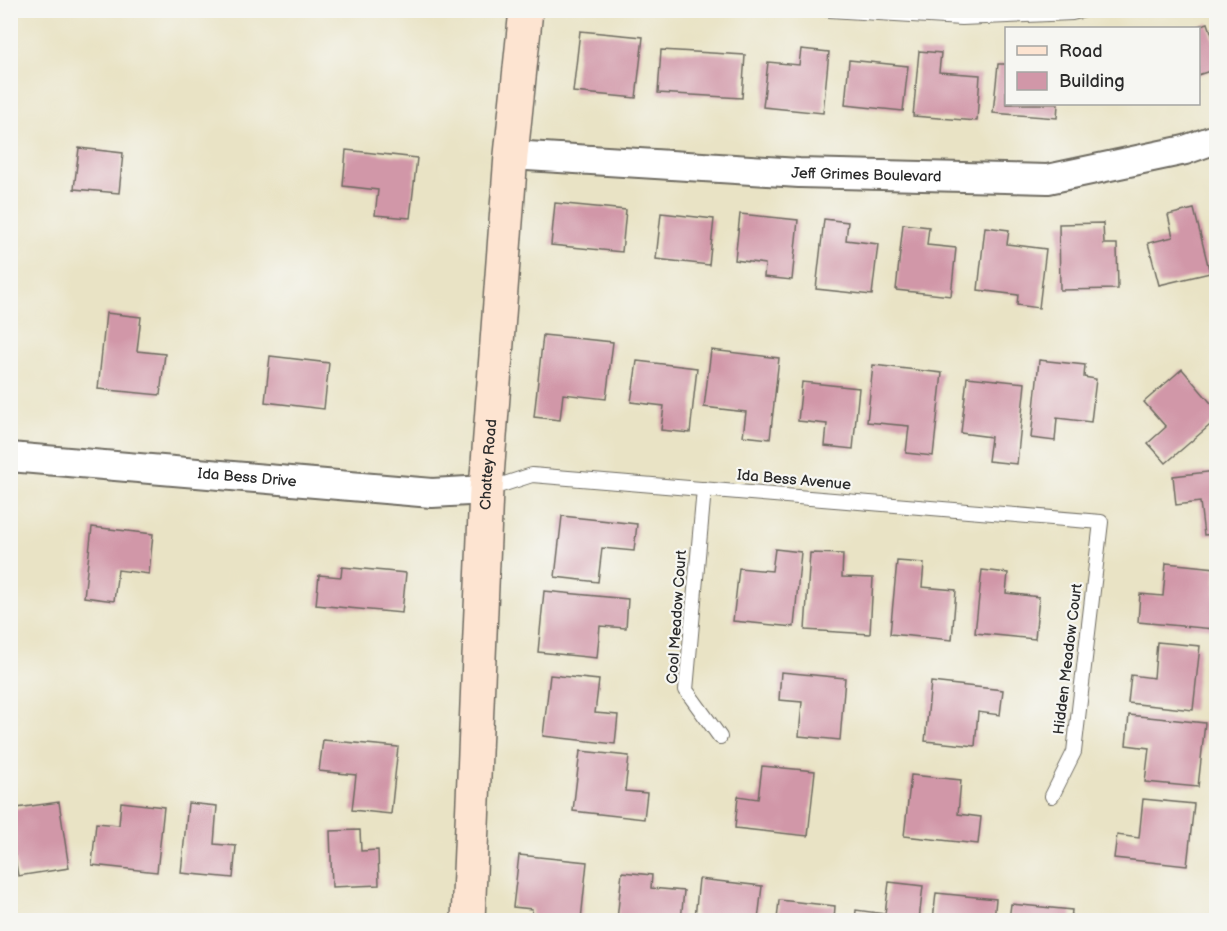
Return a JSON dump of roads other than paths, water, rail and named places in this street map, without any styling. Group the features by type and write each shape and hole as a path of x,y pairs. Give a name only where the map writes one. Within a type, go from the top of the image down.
{"street":[{"name":"Chattey Road","path":"468,921 486,490 511,155 526,10"},
{"name":"Jeff Grimes Boulevard","path":"511,155 799,173 1048,179 1185,150 1216,139"},
{"name":"Ida Bess Drive","path":"10,457 432,493 486,490"}],"lane":[{"path":"829,10 962,18 1072,13 1085,10"},
{"name":"Ida Bess Avenue","path":"486,490 532,474 1101,522"},
{"name":"Cool Meadow Court","path":"704,489 686,690 720,737"},
{"name":"Hidden Meadow Court","path":"1052,796 1074,752 1101,522"}]}
